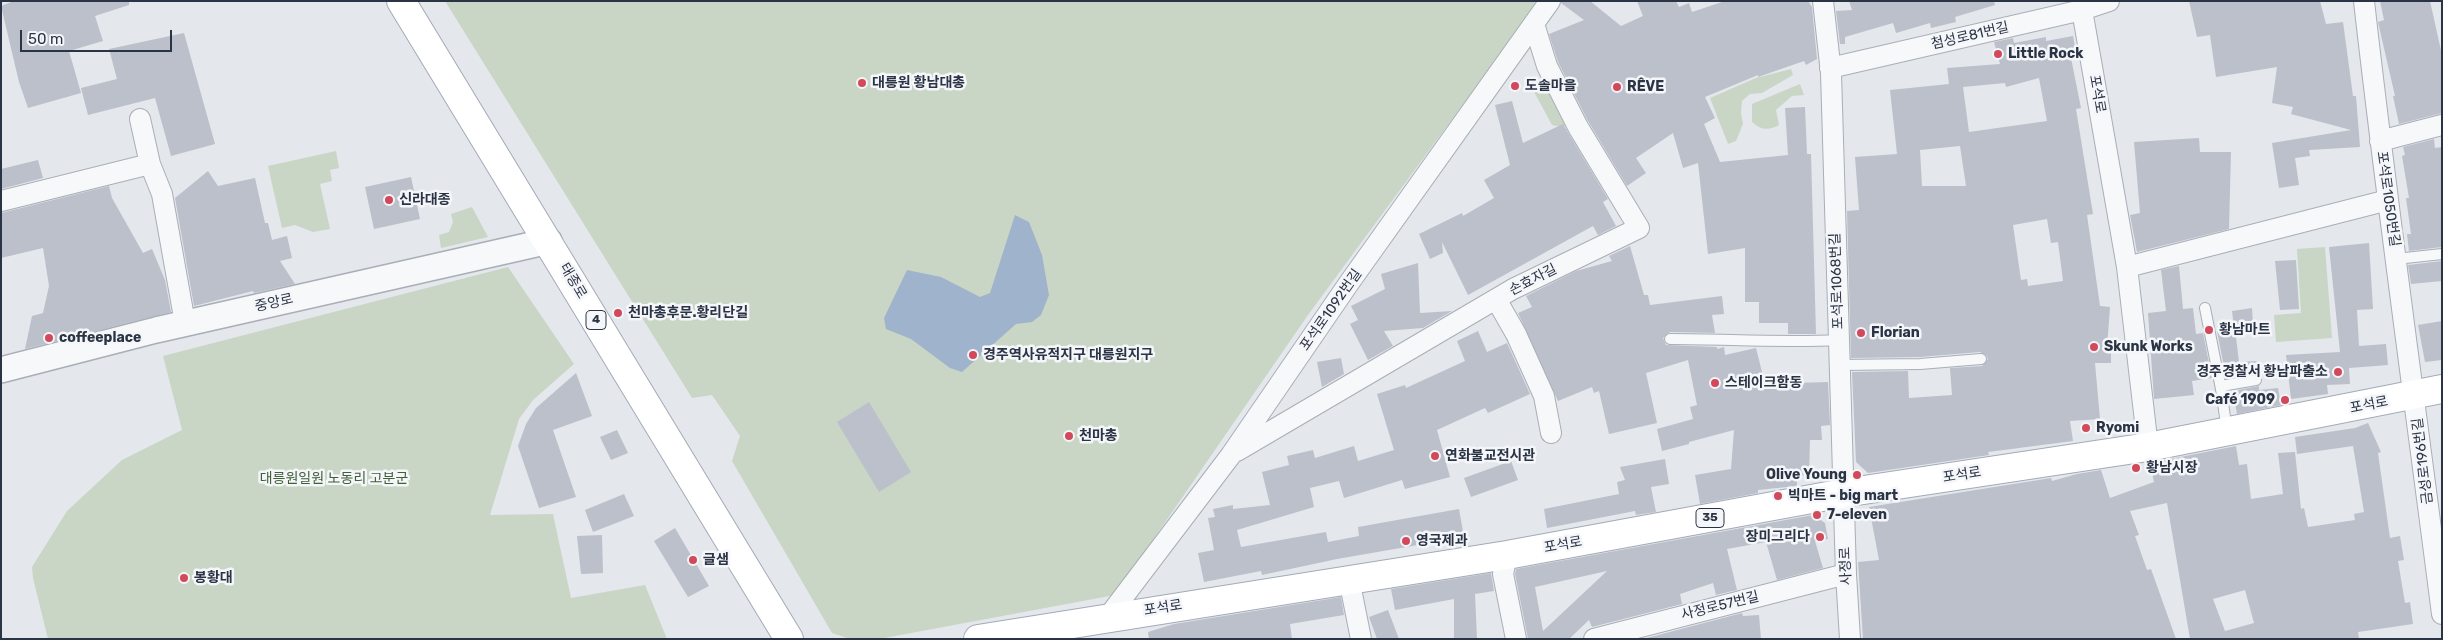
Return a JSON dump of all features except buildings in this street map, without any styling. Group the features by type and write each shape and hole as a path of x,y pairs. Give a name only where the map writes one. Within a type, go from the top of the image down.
{"main road":[{"name":"태종로","path":"401,1 549,241 789,639"},
{"name":"포석로","path":"988,638 1108,617 1507,555 1844,493 2148,446 2415,396 2442,389"}],"street":[{"name":"포석로1092번길","path":"1108,617 1231,455 1349,284 1550,1"},
{"name":"포석로1068번길","path":"1823,1 1830,68 1844,493"},
{"name":"첨성로81번길","path":"1830,68 2056,12 2082,10 2108,1"},
{"name":"포석로1050번길","path":"2364,1 2380,141 2415,396"},
{"name":"포석로","path":"2082,10 2127,267 2148,446"},
{"name":"손효자길","path":"1231,455 1496,299 1639,228 1578,127 1547,66 1534,24"},
{"path":"140,119 150,164 162,194 185,323"},
{"path":"2380,141 2442,125"},
{"path":"1,201 150,164"},
{"path":"2127,267 2388,200"},
{"name":"중앙로","path":"1,370 185,323 549,241"},
{"path":"1496,299 1516,334 1544,396 1551,433"},
{"name":"금성로196번길","path":"2415,396 2442,614"},
{"name":"사정로","path":"1844,493 1850,639"},
{"path":"1507,555 1503,574 1516,639"},
{"name":"사정로57번길","path":"1594,639 1846,574"},
{"path":"1350,579 1361,639"}],"lane":[{"path":"2396,259 2442,254"},
{"path":"2205,308 2221,386 2227,432"},
{"path":"1670,339 1740,339 1789,343 1839,340"},
{"path":"1840,365 1920,364 1981,360"},
{"path":"2221,386 2256,380"}],"green space":[{"name":"경주역사유적지구 대릉원지구","path":"445,1 1539,1 1308,315 1115,595 879,639 850,639 832,633 732,461 740,436 712,395 692,398"},
{"path":"1791,69 1793,75 1762,93 1750,94 1742,101 1741,113 1743,124 1736,141 1728,144 1710,98 1756,78"},
{"path":"1544,79 1569,124 1562,127 1552,125 1533,90"},
{"path":"1800,84 1804,95 1792,96 1776,110 1779,125 1765,129 1758,127 1752,122 1752,104"},
{"path":"336,151 339,168 330,170 332,181 320,184 330,229 313,232 295,225 282,228 268,166"},
{"path":"472,207 488,237 441,248 439,235 449,232 453,222 451,214"},
{"path":"2325,247 2332,338 2276,342 2274,315 2301,313 2297,249"},
{"name":"대릉원일원 노동리 고분군","path":"508,267 574,364 533,400 519,419 490,515 553,514 571,598 645,585 667,639 48,639 32,567 67,511 122,460 182,430 163,356"}],"water":[{"path":"1015,215 1029,222 1042,255 1049,295 1041,315 1032,322 1016,324 962,372 950,368 911,339 886,329 884,318 907,270 941,277 980,297 990,293"}],"place":[{"name":"Little Rock","path":"1998,54"},
{"name":"대릉원 황남대총","path":"862,83"},
{"name":"도솔마을","path":"1515,86"},
{"name":"RÊVE","path":"1617,87"},
{"name":"신라대종","path":"389,200"},
{"name":"천마총후문.황리단길","path":"618,313"},
{"name":"황남마트","path":"2209,330"},
{"name":"Florian","path":"1861,333"},
{"name":"coffeeplace","path":"49,338"},
{"name":"Skunk Works","path":"2094,347"},
{"name":"경주역사유적지구 대릉원지구","path":"973,355"},
{"name":"경주경찰서 황남파출소","path":"2338,372"},
{"name":"스테이크함동","path":"1715,383"},
{"name":"Café 1909","path":"2285,400"},
{"name":"Ryomi","path":"2086,428"},
{"name":"천마총","path":"1069,436"},
{"name":"연화불교전시관","path":"1435,456"},
{"name":"황남시장","path":"2136,468"},
{"name":"Olive Young","path":"1857,475"},
{"name":"빅마트 - big mart","path":"1778,496"},
{"name":"7-eleven","path":"1817,515"},
{"name":"장미그리다","path":"1820,537"},
{"name":"영국제과","path":"1406,541"},
{"name":"글샘","path":"693,560"},
{"name":"봉황대","path":"184,578"}]}
